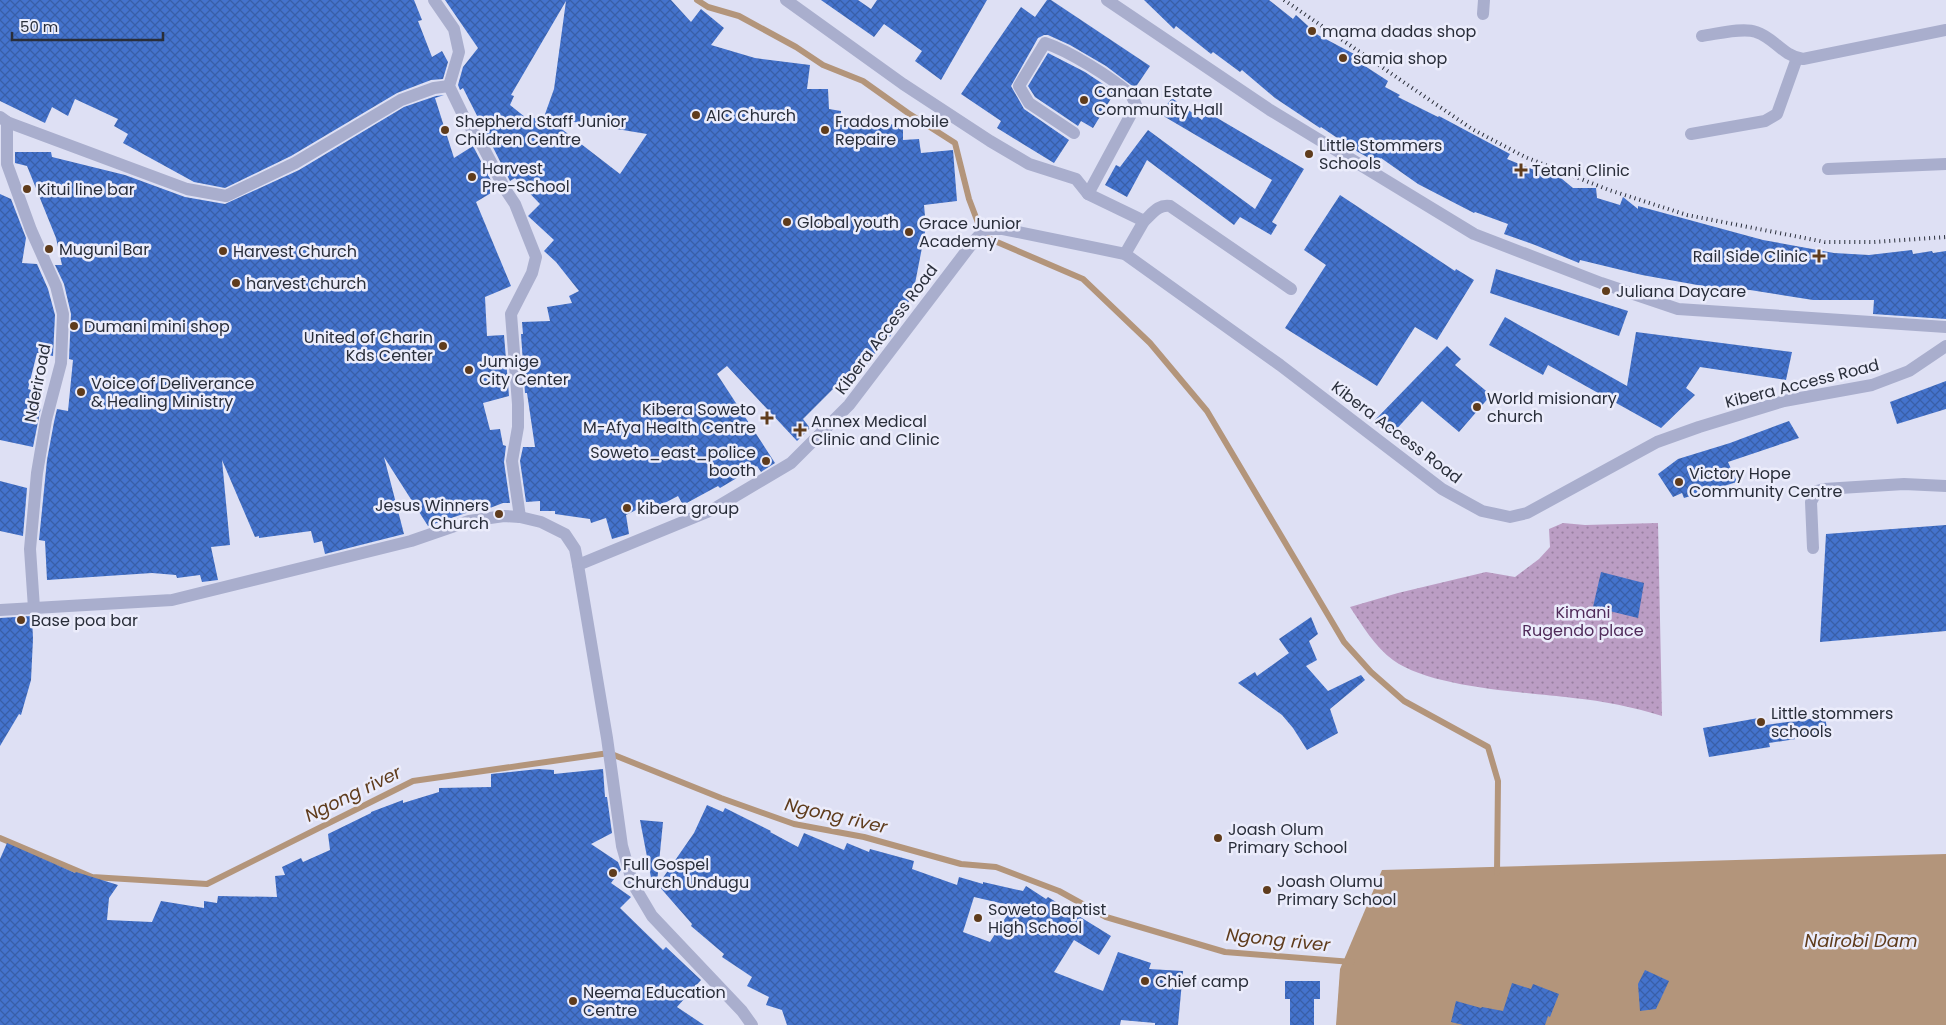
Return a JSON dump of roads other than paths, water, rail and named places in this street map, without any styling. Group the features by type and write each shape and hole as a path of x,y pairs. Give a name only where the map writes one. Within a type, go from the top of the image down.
{"street":[{"path":"434,0 454,29 456,37 458,52 449,86 464,117 515,204 536,257 532,272 511,314 518,404 518,427 512,461 520,517"},
{"path":"786,0 903,84 990,141 1029,164 1076,179 1088,194 1144,221"},
{"path":"1107,0 1270,110 1474,234 1601,283 1678,309 1946,327"},
{"path":"1483,14 1484,0"},
{"path":"1702,36 1748,30 1757,32 1791,57 1803,59 1946,30"},
{"path":"1074,134 1029,103 1019,86 1045,43 1058,47 1093,69 1132,96 1136,105 1088,194"},
{"path":"1691,134 1765,121 1777,114 1797,58"},
{"path":"3,119 187,189 226,196 295,163 401,100 434,88 449,86"},
{"name":"Nderiroad","path":"3,119 8,164 31,230 56,286 63,314 61,363 46,420 37,473 30,549 34,608"},
{"path":"1828,169 1946,164"},
{"path":"1125,254 1144,221 1159,207 1164,205 1170,206 1291,289"},
{"name":"Kibera Access Road","path":"578,565 712,510 791,463 849,405 981,234 1002,229 1125,254 1280,365 1442,489 1482,511 1500,516 1510,517 1527,513 1657,442 1784,401 1872,385 1909,371 1946,346"},
{"path":"1813,548 1811,502 1817,491 1904,484 1946,486"},
{"path":"0,610 172,600 411,540 469,521 504,516 520,517 541,522 567,535 575,549 611,762 622,846 634,884 652,916 742,1011 752,1025"}],"water":[{"name":"Nairobi Dam","path":"1946,854 1946,1025 1336,1025 1340,969 1382,870"}],"waterway":[{"path":"697,0 708,7 739,16 796,47 823,65 863,81 955,143 969,199 983,236 1083,279 1150,343 1207,411 1344,642 1371,672 1404,701 1488,747 1498,781 1497,873"},
{"name":"Ngong river","path":"0,838 92,877 207,884 413,781 609,753 721,798 794,824 864,837 961,864 996,867 1059,891 1106,917 1225,952 1352,962"}],"railway":[{"path":"1284,0 1472,129 1525,157 1609,190 1687,215 1825,242 1874,242 1946,237"}],"place":[{"name":"mama dadas shop","path":"1312,31"},
{"name":"samia shop","path":"1343,58"},
{"name":"Canaan Estate Community Hall","path":"1084,100"},
{"name":"AIC Church","path":"696,115"},
{"name":"Shepherd Staff Junior Children Centre","path":"445,130"},
{"name":"Frados mobile Repaire","path":"825,130"},
{"name":"Little Stommers Schools","path":"1309,154"},
{"name":"Tetani Clinic","path":"1521,170"},
{"name":"Harvest Pre-School","path":"472,177"},
{"name":"Kitui line bar","path":"27,189"},
{"name":"Global youth","path":"787,222"},
{"name":"Grace Junior Academy","path":"909,232"},
{"name":"Muguni Bar","path":"49,249"},
{"name":"Harvest Church","path":"223,251"},
{"name":"Rail Side Clinic","path":"1819,256"},
{"name":"harvest church","path":"236,283"},
{"name":"Juliana Daycare","path":"1606,291"},
{"name":"Dumani mini shop","path":"74,326"},
{"name":"United of Charin Kds Center","path":"443,346"},
{"name":"Jumige City Center","path":"469,370"},
{"name":"Voice of Deliverance & Healing Ministry","path":"81,392"},
{"name":"World misionary church","path":"1477,407"},
{"name":"Kibera Soweto M-Afya Health Centre","path":"767,418"},
{"name":"Annex Medical Clinic and Clinic","path":"800,430"},
{"name":"Soweto_east_police booth","path":"766,461"},
{"name":"Victory Hope Community Centre","path":"1679,482"},
{"name":"kibera group","path":"627,508"},
{"name":"Jesus Winners Church","path":"499,514"},
{"name":"Base poa bar","path":"21,620"},
{"name":"Little stommers schools","path":"1761,722"},
{"name":"Joash Olum Primary School","path":"1218,838"},
{"name":"Full Gospel Church Undugu","path":"613,873"},
{"name":"Joash Olumu Primary School","path":"1267,890"},
{"name":"Soweto Baptist High School","path":"978,918"},
{"name":"Chief camp","path":"1145,981"},
{"name":"Neema Education Centre","path":"573,1001"}],"park label":[{"name":"Kimani Rugendo place","path":"1583,621"}]}
